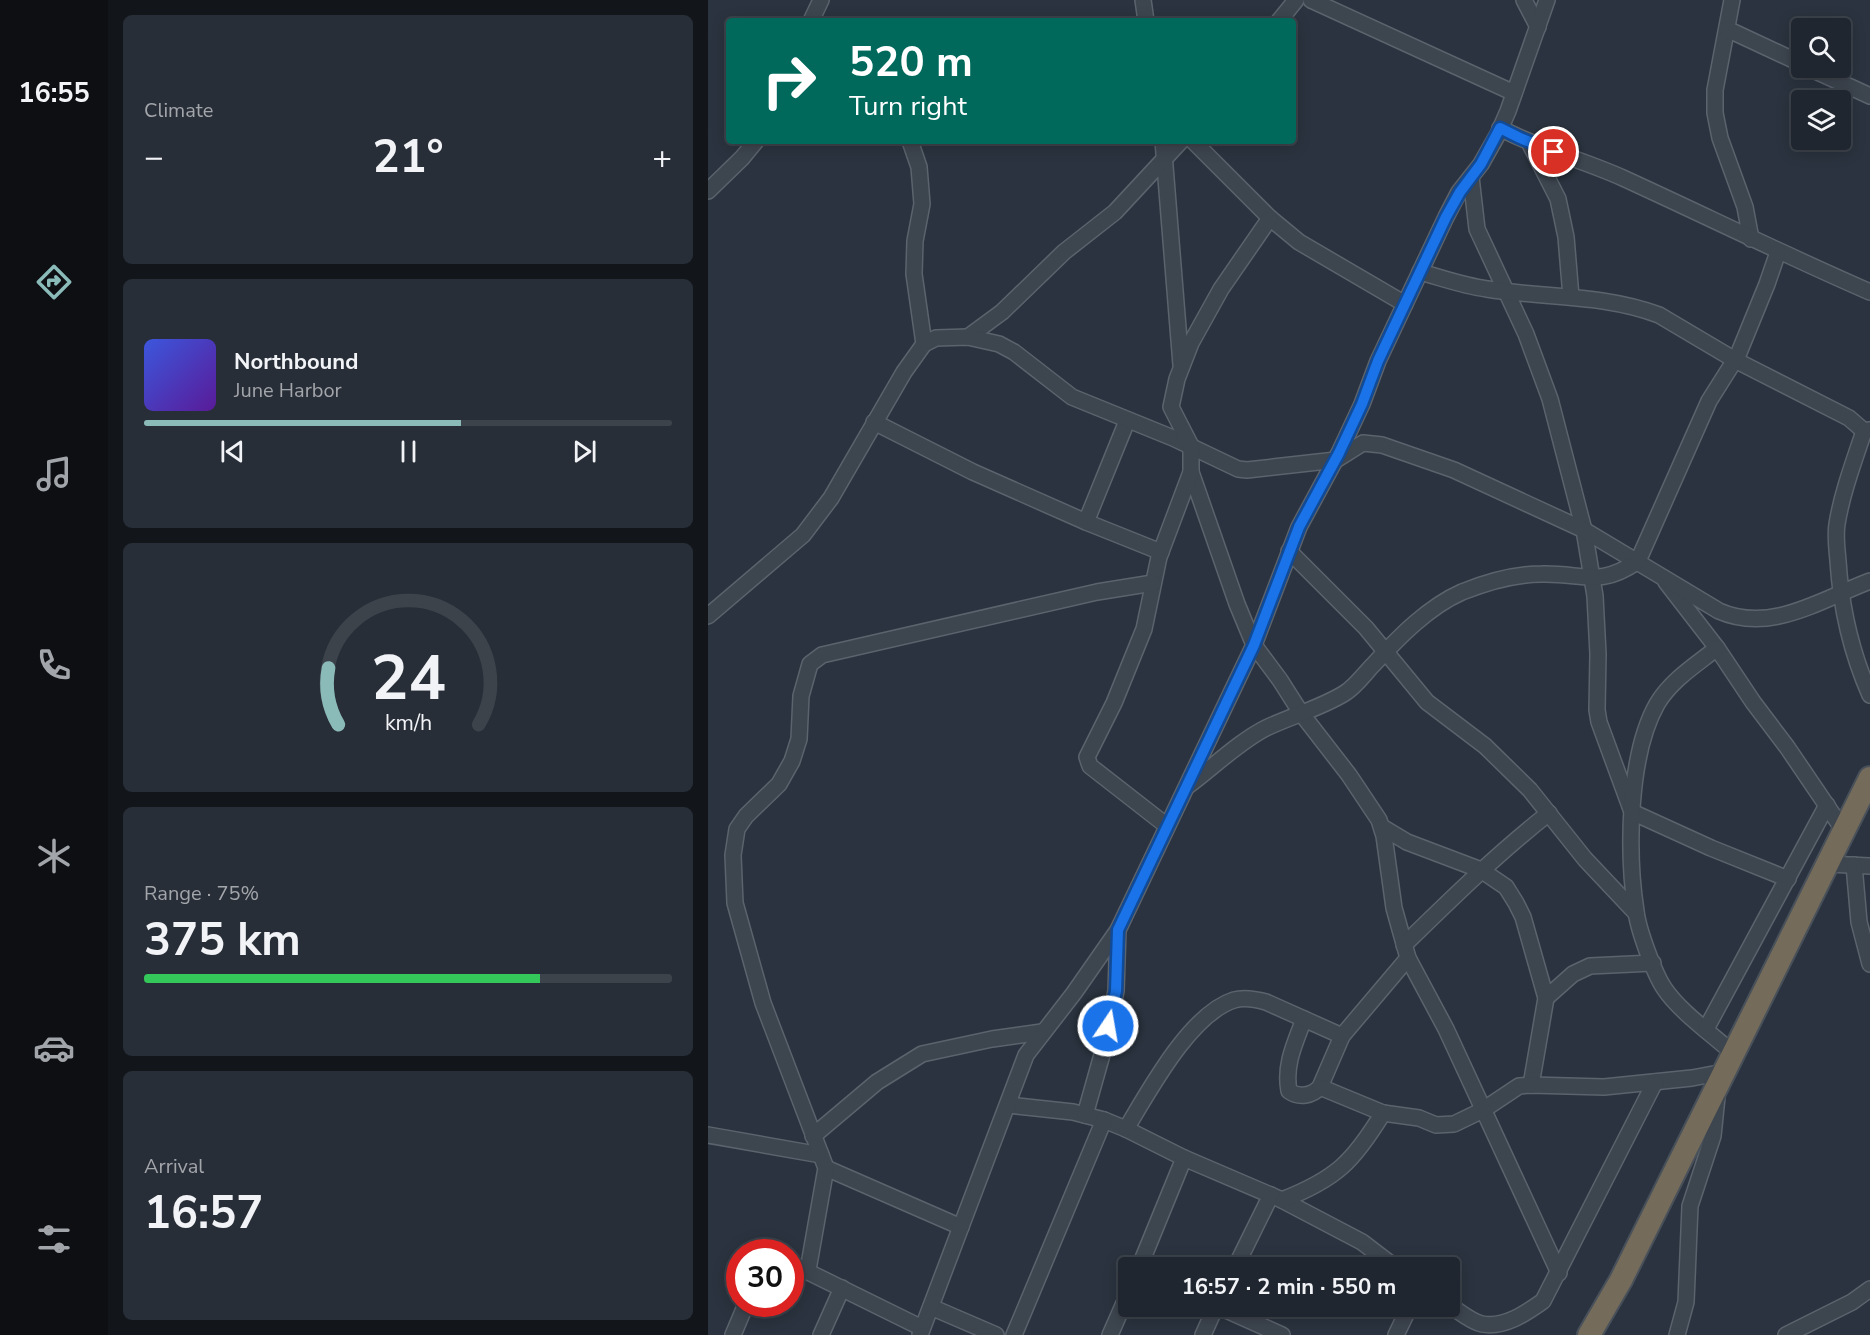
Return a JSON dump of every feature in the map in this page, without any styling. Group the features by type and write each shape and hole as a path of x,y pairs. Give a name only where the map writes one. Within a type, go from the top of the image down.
{"highway":[{"path":"1589,1335 1621,1280 1870,778"}],"street":[{"path":"814,18 821,0"},
{"path":"1143,0 1146,18"},
{"path":"1281,18 1296,0"},
{"path":"1524,0 1538,27"},
{"path":"804,1268 921,1332 1026,1055 1074,993 1118,930 1254,645 1302,521 1335,460 1449,210 1481,164 1500,128 1547,0"},
{"path":"1732,0 1715,90 1715,113 1720,138 1745,207 1751,239"},
{"path":"1315,1 1514,93"},
{"path":"1727,29 1791,59"},
{"path":"1831,78 1870,96"},
{"path":"1500,128 1529,142 1616,175 1778,252 1870,292"},
{"path":"1529,142 1558,199 1566,237 1571,297"},
{"path":"708,191 754,144"},
{"path":"911,144 919,167 922,204 915,241 914,274 924,344"},
{"path":"1196,144 1270,218 1299,242 1405,304"},
{"path":"968,337 1002,312 1064,252 1116,212 1164,149"},
{"path":"1164,149 1181,368"},
{"path":"1471,177 1476,224 1526,334 1550,399 1584,530 1592,579 1598,654 1597,710 1599,722 1632,812 1711,848 1788,879"},
{"path":"1270,218 1221,289 1191,343 1174,388 1171,407 1191,446 1191,472 1237,604 1254,645 1377,815 1382,826 1394,908 1406,952 1429,995 1559,1273"},
{"path":"1186,787 1259,732 1347,692 1386,651 1440,604 1460,593 1486,583 1523,575 1544,573 1592,579 1619,573 1638,561 1709,401 1735,360 1778,252"},
{"path":"1420,272 1472,286 1571,297 1646,310 1659,315 1735,360 1849,418 1867,430 1836,527 1840,593 1856,662 1870,695"},
{"path":"708,616 803,535 831,498 904,372 924,344 942,337 968,337 991,341 1005,347 1071,397 1191,446 1228,465 1247,470 1335,460 1363,443 1382,445 1454,470 1584,530 1719,611 1738,618 1767,619 1784,615 1870,581"},
{"path":"1086,522 1128,421"},
{"path":"874,422 973,472 1161,552"},
{"path":"1167,826 1087,762 1089,751 1114,703 1144,629 1161,552 1191,472"},
{"path":"1290,551 1386,651 1427,702 1485,746 1530,790 1585,859 1636,913"},
{"path":"1659,573 1717,648 1749,696 1788,747 1844,831"},
{"path":"808,1270 823,1162 760,992 735,903 733,855 737,829 746,816 779,784 792,761 799,739 801,696 810,664 822,655 1078,597 1153,583"},
{"path":"1677,1335 1686,1302 1690,1206 1713,1136 1726,1070 1706,1029 1673,999 1659,979 1653,963 1636,913 1632,864 1632,812 1643,740 1658,703 1669,688 1717,648"},
{"path":"1706,1029 1827,805"},
{"path":"1304,1019 1288,1061 1288,1090 1292,1093 1309,1095 1315,1093 1320,1087 1342,1036 1406,952 1481,870 1549,813"},
{"path":"1382,826 1407,842 1481,870 1506,887 1516,903 1523,917 1546,998 1531,1085"},
{"path":"1827,864 1870,866"},
{"path":"1854,866 1860,930 1870,964"},
{"path":"1085,1115 1105,1044 1116,991 1118,930"},
{"path":"1546,998 1573,974 1590,966 1653,963"},
{"path":"1126,1129 1161,1072 1201,1020 1221,1006 1235,1000 1252,998 1342,1036"},
{"path":"813,1136 877,1082 922,1054 992,1039 1042,1032"},
{"path":"1320,1087 1383,1113 1419,1118 1436,1125 1454,1124 1483,1110 1519,1086 1604,1087 1655,1082 1726,1070"},
{"path":"1460,1312 1481,1324 1506,1321 1525,1314 1543,1301 1655,1082"},
{"path":"1008,1105 1085,1115 1104,1120 1276,1198 1362,1242 1382,1257"},
{"path":"1241,1257 1276,1198 1320,1183 1349,1162 1383,1113"},
{"path":"1014,1335 1104,1120"},
{"path":"708,1135 823,1162 961,1227"},
{"path":"1144,1257 1184,1158"},
{"path":"820,1335 842,1288"},
{"path":"1786,1335 1851,1302 1870,1289"},
{"path":"931,1307 996,1335"},
{"path":"733,1335 741,1317"},
{"path":"1110,1335 1118,1317"},
{"path":"1203,1335 1212,1317"},
{"path":"1242,1317 1282,1335"},
{"path":"1396,1335 1405,1317"}],"route":[{"path":"1108,1026 1116,991 1118,930 1254,645 1299,527 1339,453 1362,404 1378,361 1446,217 1460,192 1481,164 1500,128 1554,152"}]}
